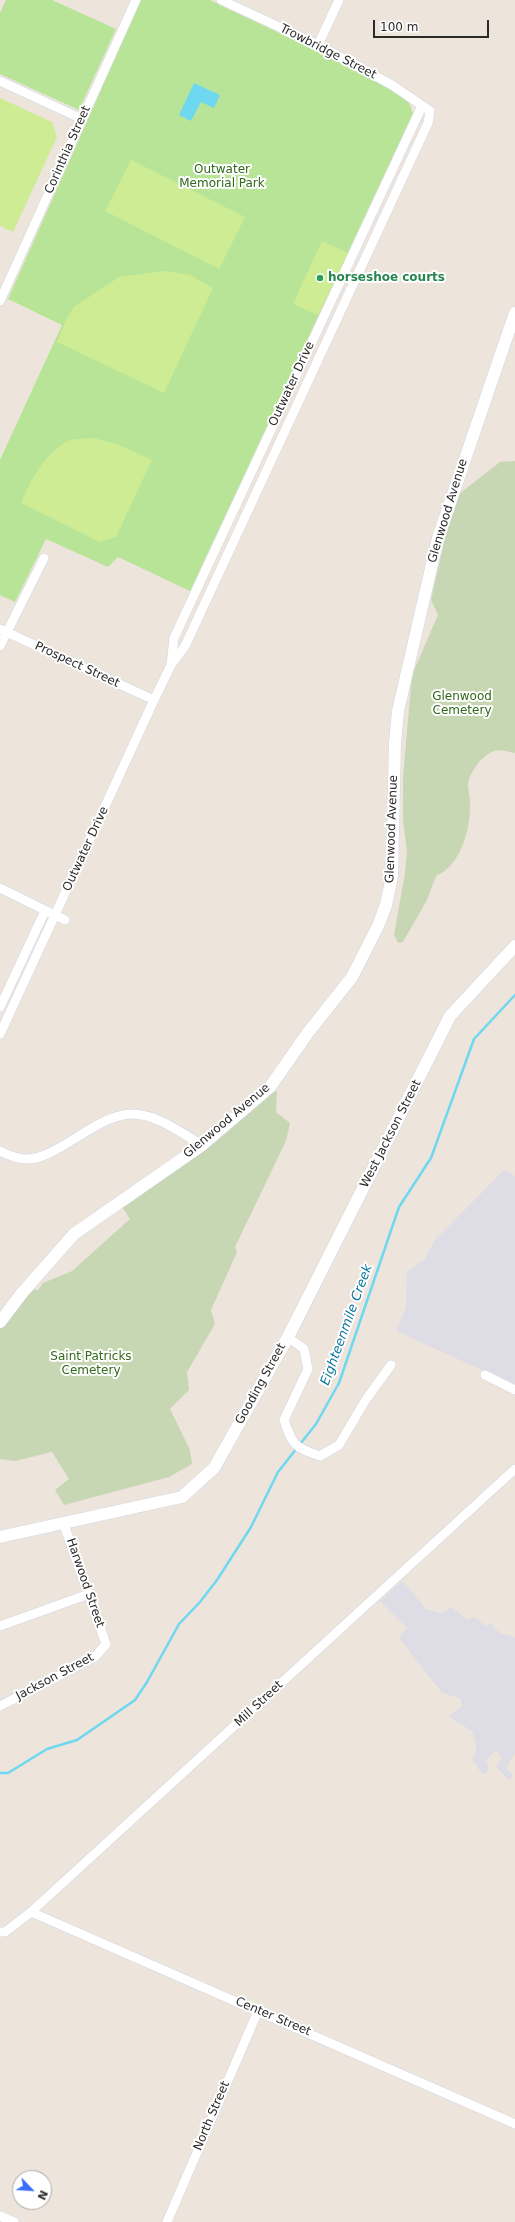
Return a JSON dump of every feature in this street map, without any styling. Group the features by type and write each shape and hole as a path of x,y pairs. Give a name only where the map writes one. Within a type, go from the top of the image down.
{"street":[{"name":"Corinthia Street","path":"0,301 136,0"},
{"name":"Trowbridge Street","path":"221,0 318,45 392,85 430,112"},
{"path":"318,45 339,0"},
{"path":"0,81 82,119"},
{"name":"Outwater Drive","path":"171,665 174,638 422,106"},
{"name":"Outwater Drive","path":"0,1034 154,700 171,665 185,646 424,135 430,112"},
{"name":"Glenwood Avenue","path":"0,1322 22,1293 74,1234 202,1145 270,1087 303,1032 352,977 378,926 386,905 392,876 395,743 398,711 438,538 515,313"},
{"path":"0,646 3,631 44,558"},
{"name":"Prospect Street","path":"3,631 154,700"},
{"path":"0,888 65,920"},
{"path":"0,1007 45,911"},
{"name":"West Jackson Street","path":"288,1337 450,1016 515,946"},
{"path":"0,1151 19,1158 34,1159 107,1121 131,1114 144,1116 161,1122 202,1145"},
{"name":"Gooding Street","path":"0,1537 182,1497 214,1468 288,1337 304,1349 308,1369 284,1420 292,1441 300,1449 320,1456 339,1445 365,1401 391,1364"},
{"path":"485,1375 515,1390"},
{"name":"Mill Street","path":"0,1932 5,1932 31,1912 515,1469"},
{"name":"Harwood Street","path":"63,1522 106,1644"},
{"path":"0,1626 89,1594"},
{"name":"Jackson Street","path":"0,1706 95,1658 106,1644"},
{"name":"Center Street","path":"31,1912 515,2124"},
{"name":"North Street","path":"167,2222 258,2011"},
{"path":"1,2219 14,2222"}],"shaded area":[{"path":"504,1170 515,1176 515,1385 396,1331 406,1308 407,1272 425,1259 435,1240"},
{"path":"403,1581 426,1609 442,1613 451,1607 468,1620 474,1617 486,1626 490,1623 500,1633 515,1637 515,1754 510,1760 507,1769 513,1775 509,1781 496,1766 502,1758 496,1750 486,1761 489,1770 483,1775 472,1760 477,1748 472,1731 448,1716 462,1706 460,1698 442,1693 399,1638 407,1628 380,1601"}],"green space":[{"path":"6,0 52,0 116,29 79,110 0,74 0,13"},
{"name":"Outwater Memorial Park","path":"141,0 210,0 325,55 401,95 409,103 413,113 190,591 118,557 108,567 46,539 15,602 0,595 0,460 62,325 8,299"},
{"path":"0,98 52,122 57,137 13,232 0,226"},
{"path":"131,160 245,217 219,269 105,211"},
{"name":"horseshoe courts","path":"322,241 348,253 318,315 293,304"},
{"path":"165,271 190,275 213,288 164,393 57,342 66,320 74,307 105,286 119,277"},
{"path":"93,438 117,444 152,460 116,537 100,542 21,503 39,468 52,453 68,441"},
{"name":"Glenwood Cemetery","path":"515,461 515,753 496,750 485,756 477,764 471,774 468,784 470,812 469,823 463,845 452,864 445,871 436,876 427,900 403,942 398,943 394,935 405,873 407,852 403,820 403,777 412,675 438,615 431,600 454,498 500,462"},
{"name":"Saint Patricks Cemetery","path":"271,1089 277,1092 276,1112 290,1123 286,1141 235,1247 237,1252 211,1310 215,1324 187,1372 189,1390 170,1409 190,1450 192,1464 169,1477 64,1505 55,1490 69,1479 52,1452 15,1461 0,1459 0,1327 30,1289 38,1290 43,1283 72,1271 130,1219 121,1205 251,1112"}],"water":[{"path":"194,83 220,95 214,108 201,102 191,121 179,115"}],"waterway":[{"name":"Eighteenmile Creek","path":"0,1773 8,1773 47,1749 77,1740 135,1700 147,1682 179,1624 200,1602 217,1580 251,1527 278,1472 316,1424 339,1383 399,1207 431,1158 474,1039 515,995"}],"place":[{"name":"horseshoe courts","path":"320,278"}]}
